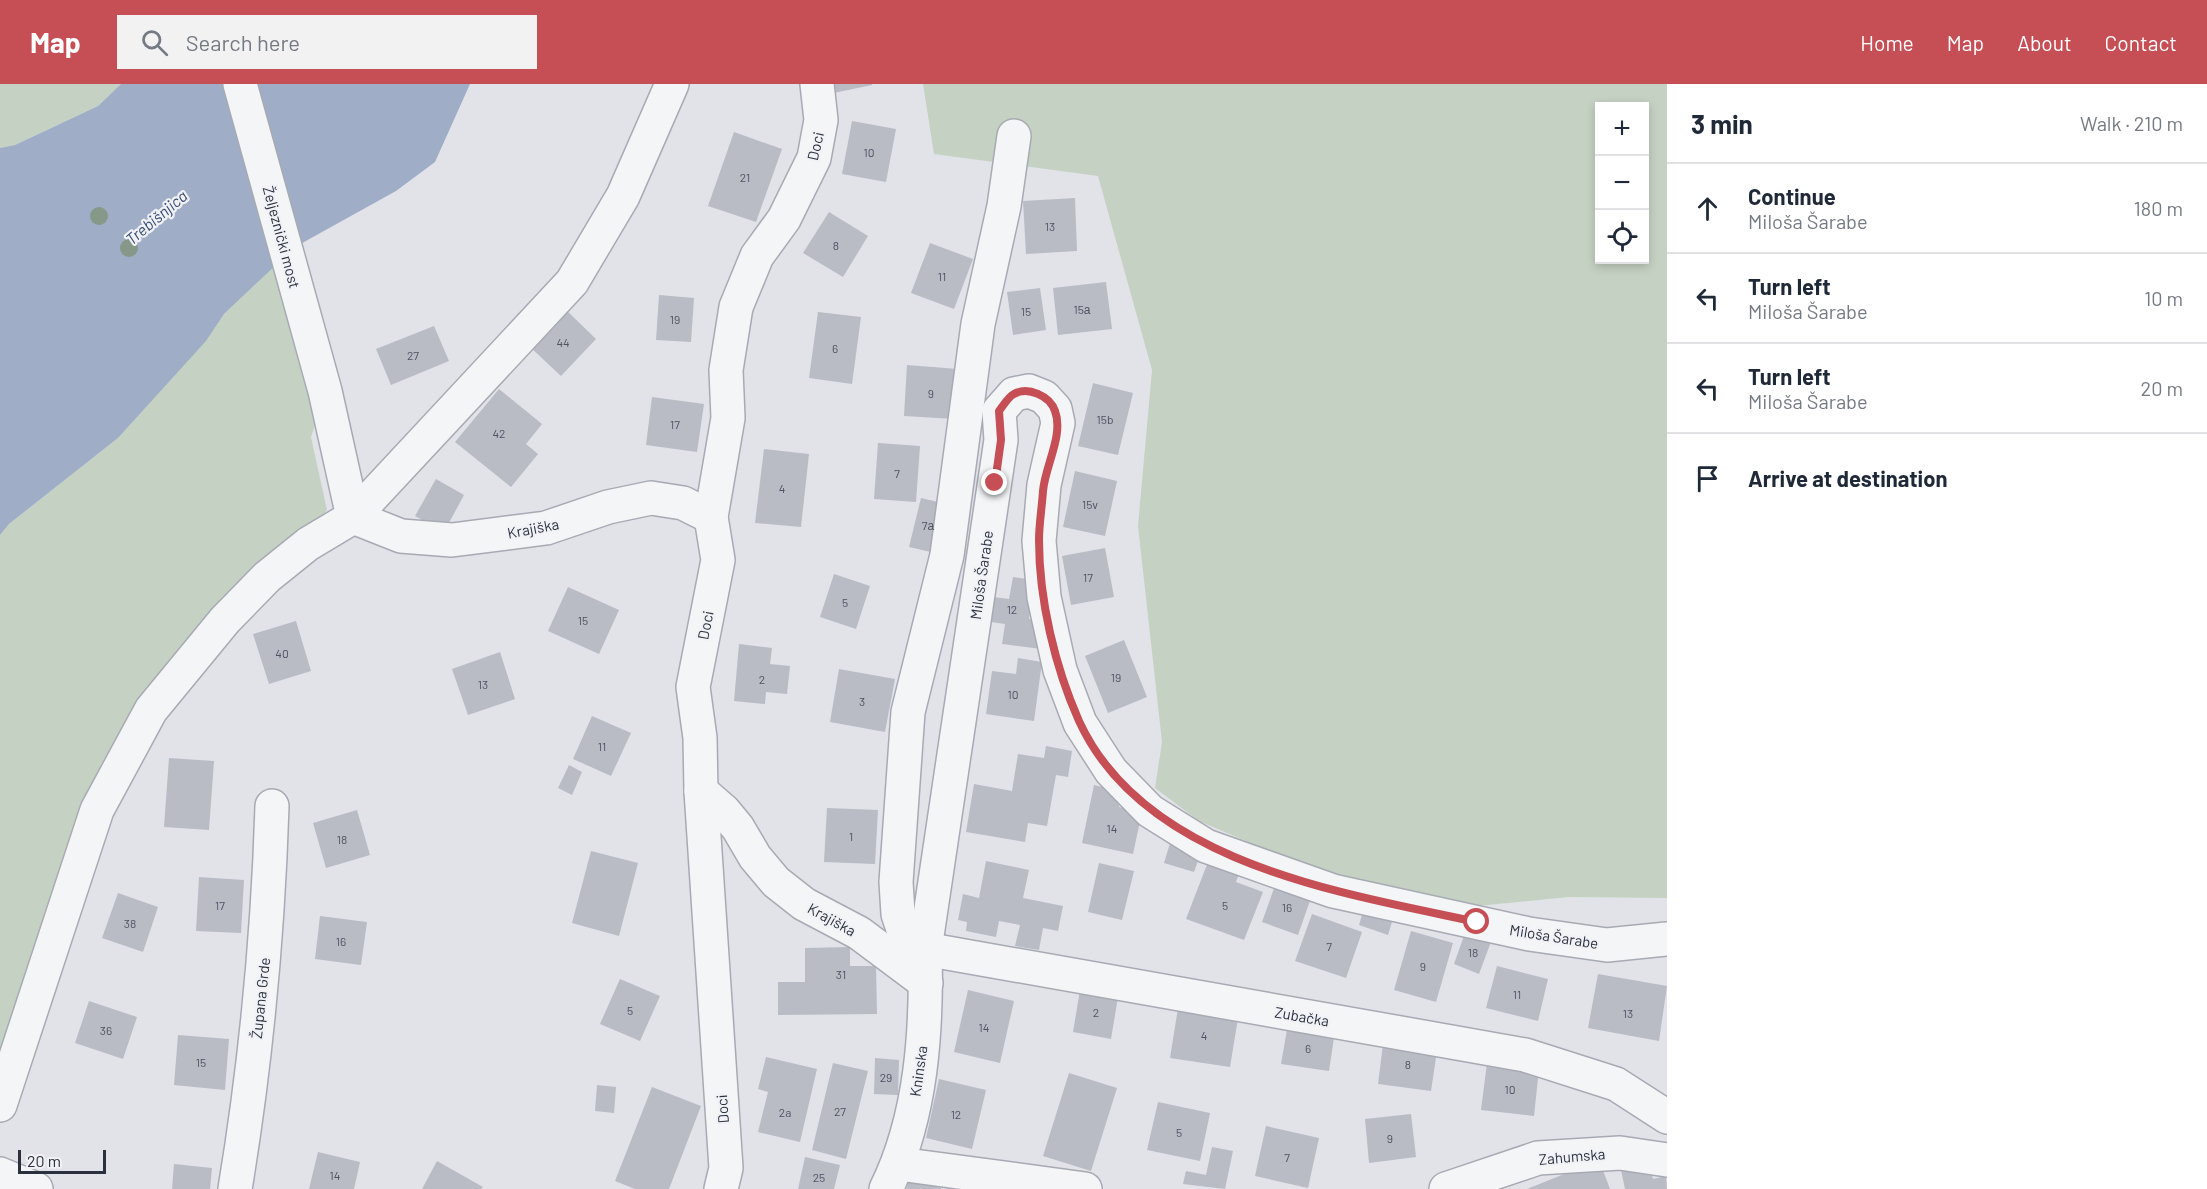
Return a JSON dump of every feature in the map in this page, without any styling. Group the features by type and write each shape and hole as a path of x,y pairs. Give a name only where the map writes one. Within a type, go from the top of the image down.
{"street":[{"name":"Željeznički most","path":"240,84 325,391 353,517"},
{"path":"0,1105 97,810 151,710 225,620 267,577 308,544 353,517 572,282 623,196 672,84"},
{"name":"Doci","path":"721,1189 726,1168 701,791 700,738 693,687 718,560 711,517 728,418 726,370 736,307 757,256 784,219 814,158 821,120 817,84"},
{"path":"925,949 904,932 898,915 896,870 908,712 947,555 978,324 1004,206 1014,136"},
{"name":"Miloša Šarabe","path":"925,949 1001,440 999,411 1014,394 1029,391 1044,396 1055,409 1058,423 1044,485 1039,541 1044,597 1059,670 1080,723 1111,771 1150,811 1206,846 1333,891 1529,934 1607,945 1667,939"},
{"name":"Krajiška","path":"353,517 400,536 452,540 546,528 608,507 651,498 683,503 711,517"},
{"name":"Krajiška","path":"701,791 724,811 738,828 755,857 776,882 804,904 859,933 926,983"},
{"name":"Župana Grde","path":"235,1189 251,1090 267,930 272,806"},
{"name":"Kninska","path":"892,1177 919,1079 926,983 925,949"},
{"name":"Zubačka","path":"925,949 1525,1055 1616,1084 1667,1117"},
{"name":"Zahumska","path":"1446,1189 1538,1158 1620,1153 1667,1160"},
{"path":"0,1174 36,1189"},
{"path":"892,1177 1085,1189"}],"green space":[{"path":"0,84 121,84 98,106 15,145 0,148"},
{"path":"923,84 1667,84 1667,898 1569,897 1467,907 1400,898 1276,854 1199,821 1155,788 1162,742 1138,526 1152,370 1098,176 934,154"},
{"path":"278,263 317,419 311,437 327,510 314,528 142,702 101,764 0,1067 0,535 9,524 118,438 205,341 224,314"}],"water":[{"name":"Trebišnjica","path":"121,84 470,84 435,162 396,191 295,247 224,314 206,341 118,438 9,524 0,535 0,148 15,145 98,106"}],"building":[{"path":"832,84 872,84 872,85 834,93"},
{"path":"852,121 896,129 886,182 842,174"},
{"path":"734,132 782,149 756,222 708,206"},
{"path":"1075,198 1077,251 1026,254 1023,201"},
{"path":"829,212 868,236 843,277 803,253"},
{"path":"930,243 973,259 954,309 911,293"},
{"path":"1106,282 1112,329 1058,335 1053,288"},
{"path":"1040,288 1046,330 1013,335 1007,292"},
{"path":"659,295 694,298 691,342 656,340"},
{"path":"564,308 596,339 561,376 529,346"},
{"path":"818,312 861,317 852,384 809,378"},
{"path":"434,326 449,361 391,385 376,349"},
{"path":"907,365 958,369 954,419 904,416"},
{"path":"1093,383 1133,393 1118,455 1078,446"},
{"path":"499,389 542,424 526,444 538,454 511,487 455,442"},
{"path":"652,397 704,404 697,452 646,445"},
{"path":"878,443 920,446 916,502 874,499"},
{"path":"764,449 809,454 801,527 755,523"},
{"path":"1075,471 1117,481 1105,536 1063,527"},
{"path":"436,479 464,495 444,532 415,516"},
{"path":"921,498 947,504 935,553 909,547"},
{"path":"1105,548 1114,597 1071,605 1062,556"},
{"path":"834,574 870,586 856,629 820,617"},
{"path":"1013,577 1035,580 1029,619 1045,621 1041,649 1002,644 1005,624 991,622 994,597 1009,599"},
{"path":"568,587 619,610 599,654 548,631"},
{"path":"296,621 311,671 269,684 253,634"},
{"path":"1124,640 1147,697 1108,713 1085,656"},
{"path":"739,644 772,648 770,664 790,666 787,694 766,692 765,704 734,701"},
{"path":"500,652 515,699 468,715 452,669"},
{"path":"1018,658 1042,662 1034,721 986,714 992,671 1016,674"},
{"path":"839,669 895,679 885,732 830,722"},
{"path":"592,716 631,733 611,776 573,759"},
{"path":"1046,746 1072,751 1068,777 1056,775 1047,826 1028,823 1025,842 966,832 974,784 1012,791 1018,754 1044,758"},
{"path":"169,758 214,761 209,830 164,827"},
{"path":"569,765 582,772 572,795 558,788"},
{"path":"1094,785 1123,792 1119,807 1142,812 1133,854 1082,843"},
{"path":"827,808 878,810 875,864 824,862"},
{"path":"357,810 370,855 326,868 313,823"},
{"path":"1171,840 1202,850 1194,872 1164,863"},
{"path":"591,851 638,863 619,936 572,923"},
{"path":"1211,854 1242,865 1236,882 1263,892 1244,940 1186,919"},
{"path":"986,861 1029,870 1023,898 1063,906 1058,931 1043,928 1039,950 1015,946 1020,925 999,921 996,937 966,931 967,922 958,920 963,894 979,898"},
{"path":"1099,863 1134,871 1122,920 1088,912"},
{"path":"199,877 244,880 241,933 196,931"},
{"path":"1277,880 1313,892 1298,935 1262,922"},
{"path":"118,893 158,907 143,952 102,938"},
{"path":"1366,902 1395,912 1388,935 1359,925"},
{"path":"1312,914 1362,932 1346,978 1295,961"},
{"path":"320,916 367,922 361,965 315,959"},
{"path":"1466,930 1492,939 1479,974 1454,964"},
{"path":"1411,931 1453,943 1436,1002 1394,990"},
{"path":"850,947 850,966 876,966 877,1014 778,1015 778,982 805,982 805,948"},
{"path":"1497,966 1548,979 1538,1021 1486,1008"},
{"path":"1598,974 1667,986 1659,1041 1588,1028"},
{"path":"620,979 660,996 640,1041 600,1024"},
{"path":"1081,984 1119,991 1111,1039 1073,1032"},
{"path":"968,990 1014,1001 1000,1063 954,1052"},
{"path":"89,1001 137,1017 123,1059 75,1043"},
{"path":"1179,1002 1239,1012 1230,1067 1170,1058"},
{"path":"1288,1024 1335,1031 1329,1071 1281,1064"},
{"path":"178,1035 229,1039 225,1090 174,1085"},
{"path":"1384,1037 1438,1044 1431,1091 1378,1084"},
{"path":"766,1057 817,1069 800,1142 758,1132 768,1092 758,1089"},
{"path":"875,1058 899,1060 898,1095 874,1094"},
{"path":"833,1063 868,1071 846,1159 812,1150"},
{"path":"1487,1063 1539,1069 1534,1116 1481,1110"},
{"path":"1069,1073 1117,1088 1091,1171 1043,1156"},
{"path":"939,1079 986,1090 972,1149 926,1138"},
{"path":"597,1085 616,1087 614,1113 595,1111"},
{"path":"652,1087 701,1106 669,1189 635,1189 615,1181"},
{"path":"1158,1102 1210,1113 1200,1161 1147,1150"},
{"path":"1411,1114 1416,1157 1369,1163 1365,1119"},
{"path":"1266,1126 1319,1138 1308,1188 1255,1176"},
{"path":"1212,1147 1233,1151 1225,1189 1183,1184 1186,1171 1206,1175"},
{"path":"318,1152 360,1162 354,1189 309,1189"},
{"path":"805,1157 840,1165 834,1189 798,1189"},
{"path":"1599,1160 1610,1189 1527,1189"},
{"path":"437,1161 483,1187 481,1189 422,1189"},
{"path":"1649,1163 1653,1179 1666,1176 1667,1189 1625,1189 1621,1170"},
{"path":"174,1164 212,1168 210,1189 172,1189"},
{"path":"908,1181 941,1188 941,1189 907,1189"}],"route":[{"path":"995,483 1001,440 999,411 1014,394 1029,391 1044,396 1055,409 1058,423 1044,485 1039,541 1044,597 1059,670 1080,723 1111,771 1150,811 1206,846 1333,891 1477,922"}]}
